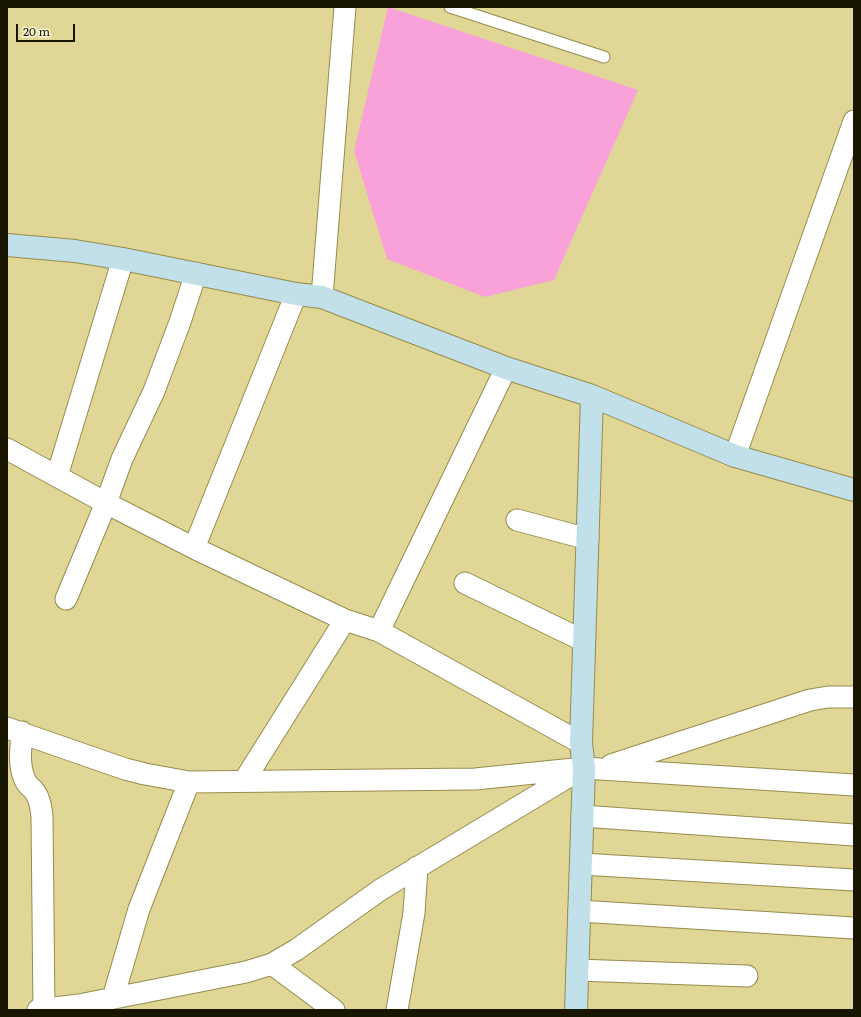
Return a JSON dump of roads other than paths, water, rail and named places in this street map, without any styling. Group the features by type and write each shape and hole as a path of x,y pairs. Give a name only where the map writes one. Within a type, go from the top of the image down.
{"street":[{"path":"322,297 345,7"},
{"path":"735,456 854,121"},
{"path":"7,245 75,251 196,273 296,294 322,297 506,368 592,396 735,456 854,490"},
{"path":"58,476 123,259"},
{"path":"66,599 106,503 122,459 154,391 180,322 196,273"},
{"path":"194,548 296,294"},
{"path":"379,631 506,368"},
{"path":"576,1010 582,816 593,768 581,743 592,396"},
{"path":"7,449 106,503 194,548 345,620 379,631 581,743"},
{"path":"517,520 588,539"},
{"path":"465,583 584,641"},
{"path":"244,781 345,620"},
{"path":"38,1010 79,1005 246,972 272,964 296,950 380,890 417,867 593,768 810,700 828,697 854,697"},
{"path":"15,730 125,769 189,782 475,779 593,768 854,785"},
{"path":"15,730 25,781 36,793 42,811 44,1010"},
{"path":"113,998 139,909 189,782"},
{"path":"582,816 854,835"},
{"path":"581,864 854,880"},
{"path":"397,1010 414,913 417,867"},
{"path":"579,910 854,928"},
{"path":"272,964 334,1010"},
{"path":"577,970 747,976"}],"lane":[{"path":"450,7 604,57"}]}
